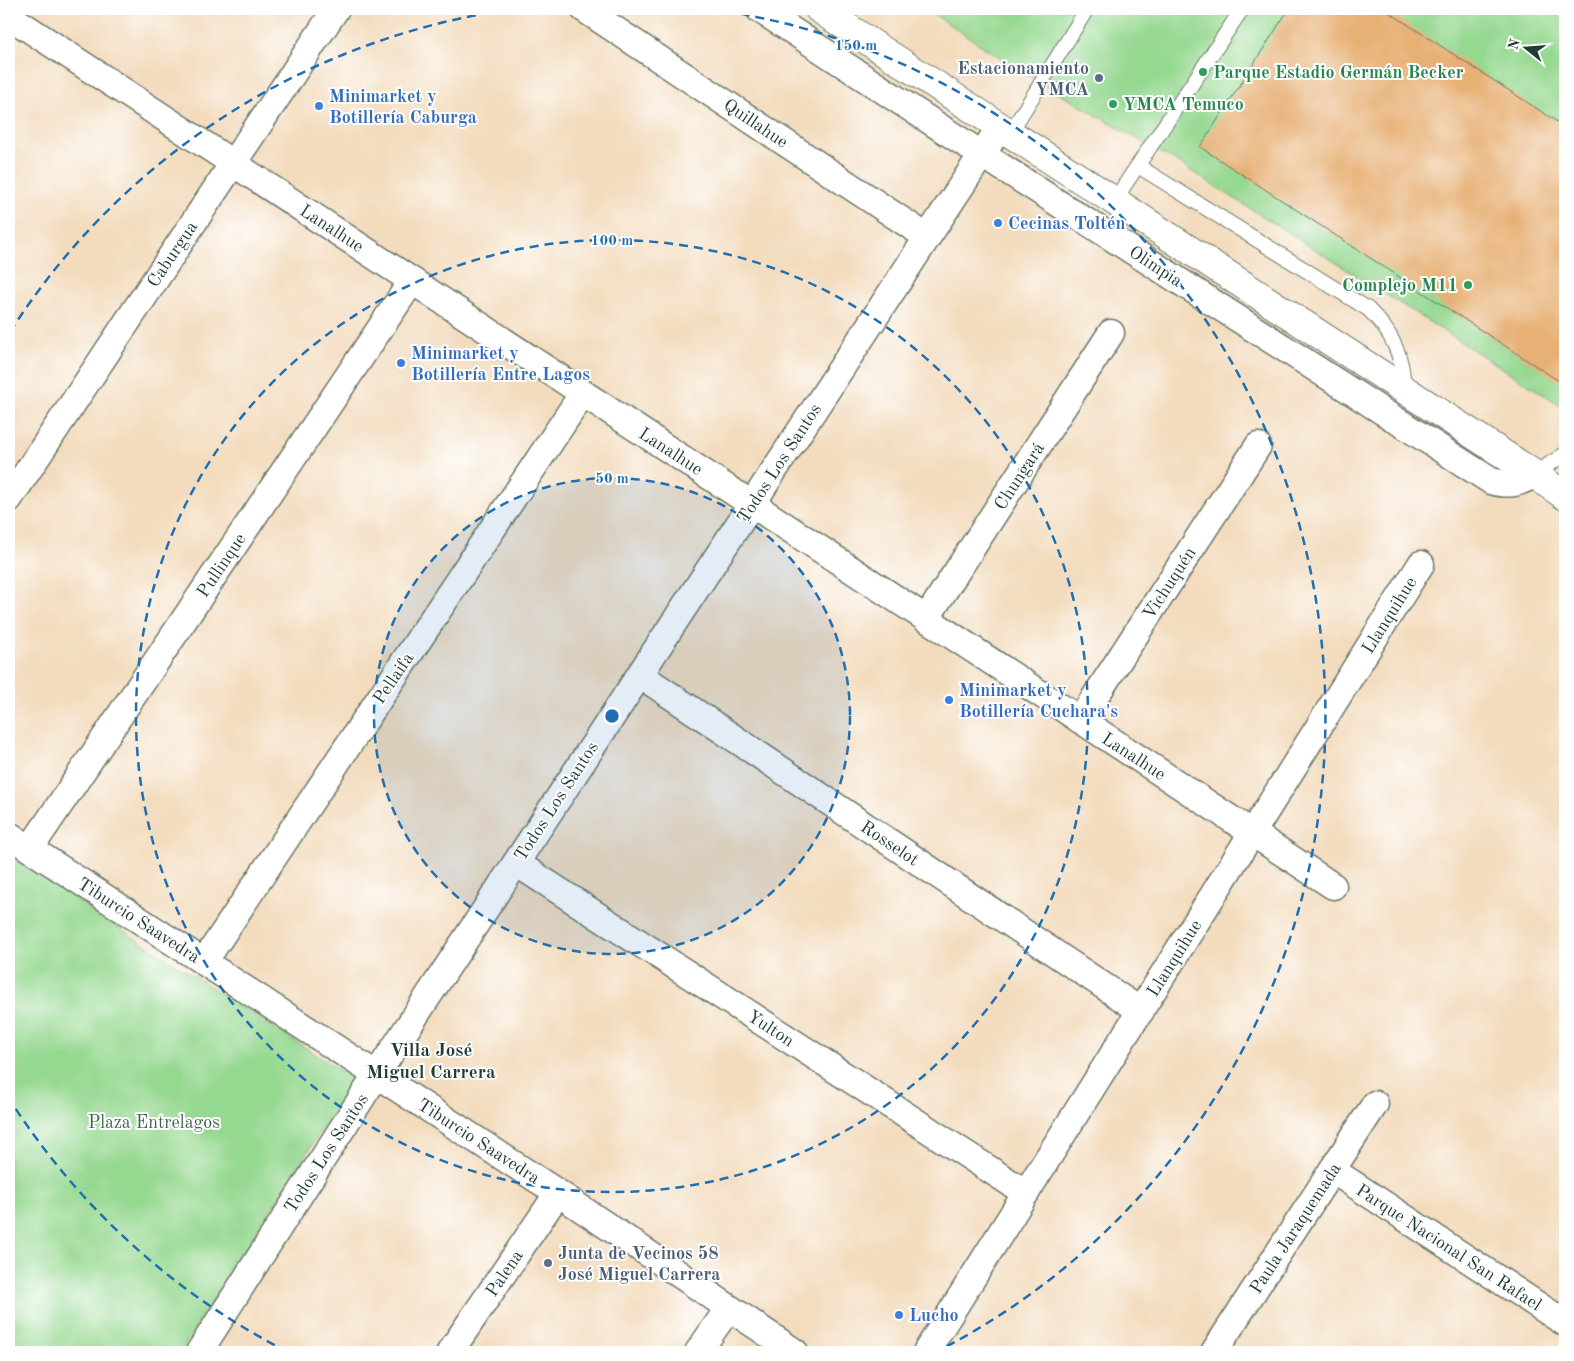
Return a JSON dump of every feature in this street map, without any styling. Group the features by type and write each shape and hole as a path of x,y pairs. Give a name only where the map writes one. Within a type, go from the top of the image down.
{"street":[{"name":"Caburgua","path":"9,499 336,9"},
{"name":"Quillahue","path":"584,9 927,237"},
{"name":"Olimpia","path":"759,9 982,155 1491,481 1514,484 1534,474"},
{"name":"Olimpia","path":"819,9 1404,388 1565,496"},
{"name":"Lanalhue","path":"9,16 1332,886"},
{"name":"Todos Los Santos","path":"199,1352 377,1074 927,237 982,155 1005,130"},
{"name":"Pullinque","path":"30,849 412,281"},
{"name":"Chungará","path":"926,619 1111,333"},
{"name":"Pellaifa","path":"204,962 583,393"},
{"name":"Vichuquén","path":"1080,720 1258,446"},
{"name":"Llanquihue","path":"926,1352 1421,564"},
{"name":"Rosselot","path":"640,675 1141,1011"},
{"name":"Tiburcio Saavedra","path":"9,835 558,1193 728,1309 795,1352"},
{"name":"Yulton","path":"516,863 1026,1192"},
{"name":"Paula Jaraquemada","path":"1214,1352 1375,1104"},
{"name":"Parque Nacional San Rafael","path":"1332,1170 1565,1323"},
{"name":"Palena","path":"450,1352 558,1193"},
{"path":"698,1352 728,1309"}],"lane":[{"path":"1005,130 1087,9"},
{"path":"1114,201 1242,9"},
{"path":"1138,166 1368,309 1383,323 1394,341 1403,372 1404,388"},
{"path":"1534,474 1565,454"}],"green space":[{"name":"Complejo M11","path":"926,9 1565,9 1565,408 1177,162 1022,72"},
{"name":"Plaza Entrelagos","path":"9,853 102,917 354,1079 180,1352 9,1352"}],"building":[{"name":"Complejo M11","path":"1289,9 1384,9 1565,127 1565,385 1200,147"}],"place":[{"name":"Parque Estadio Germán Becker","path":"1203,72"},
{"name":"Estacionamiento YMCA","path":"1099,78"},
{"name":"YMCA Temuco","path":"1113,104"},
{"name":"Minimarket y Botillería Caburga","path":"319,106"},
{"name":"Cecinas Toltén","path":"998,223"},
{"name":"Complejo M11","path":"1468,285"},
{"name":"Minimarket y Botillería Entre Lagos","path":"401,363"},
{"name":"Minimarket y Botillería Cuchara's","path":"949,700"},
{"name":"Junta de Vecinos 58 José Miguel Carrera","path":"548,1263"},
{"name":"Lucho","path":"899,1315"}],"district":[{"name":"Villa José Miguel Carrera","path":"431,1060"}]}
